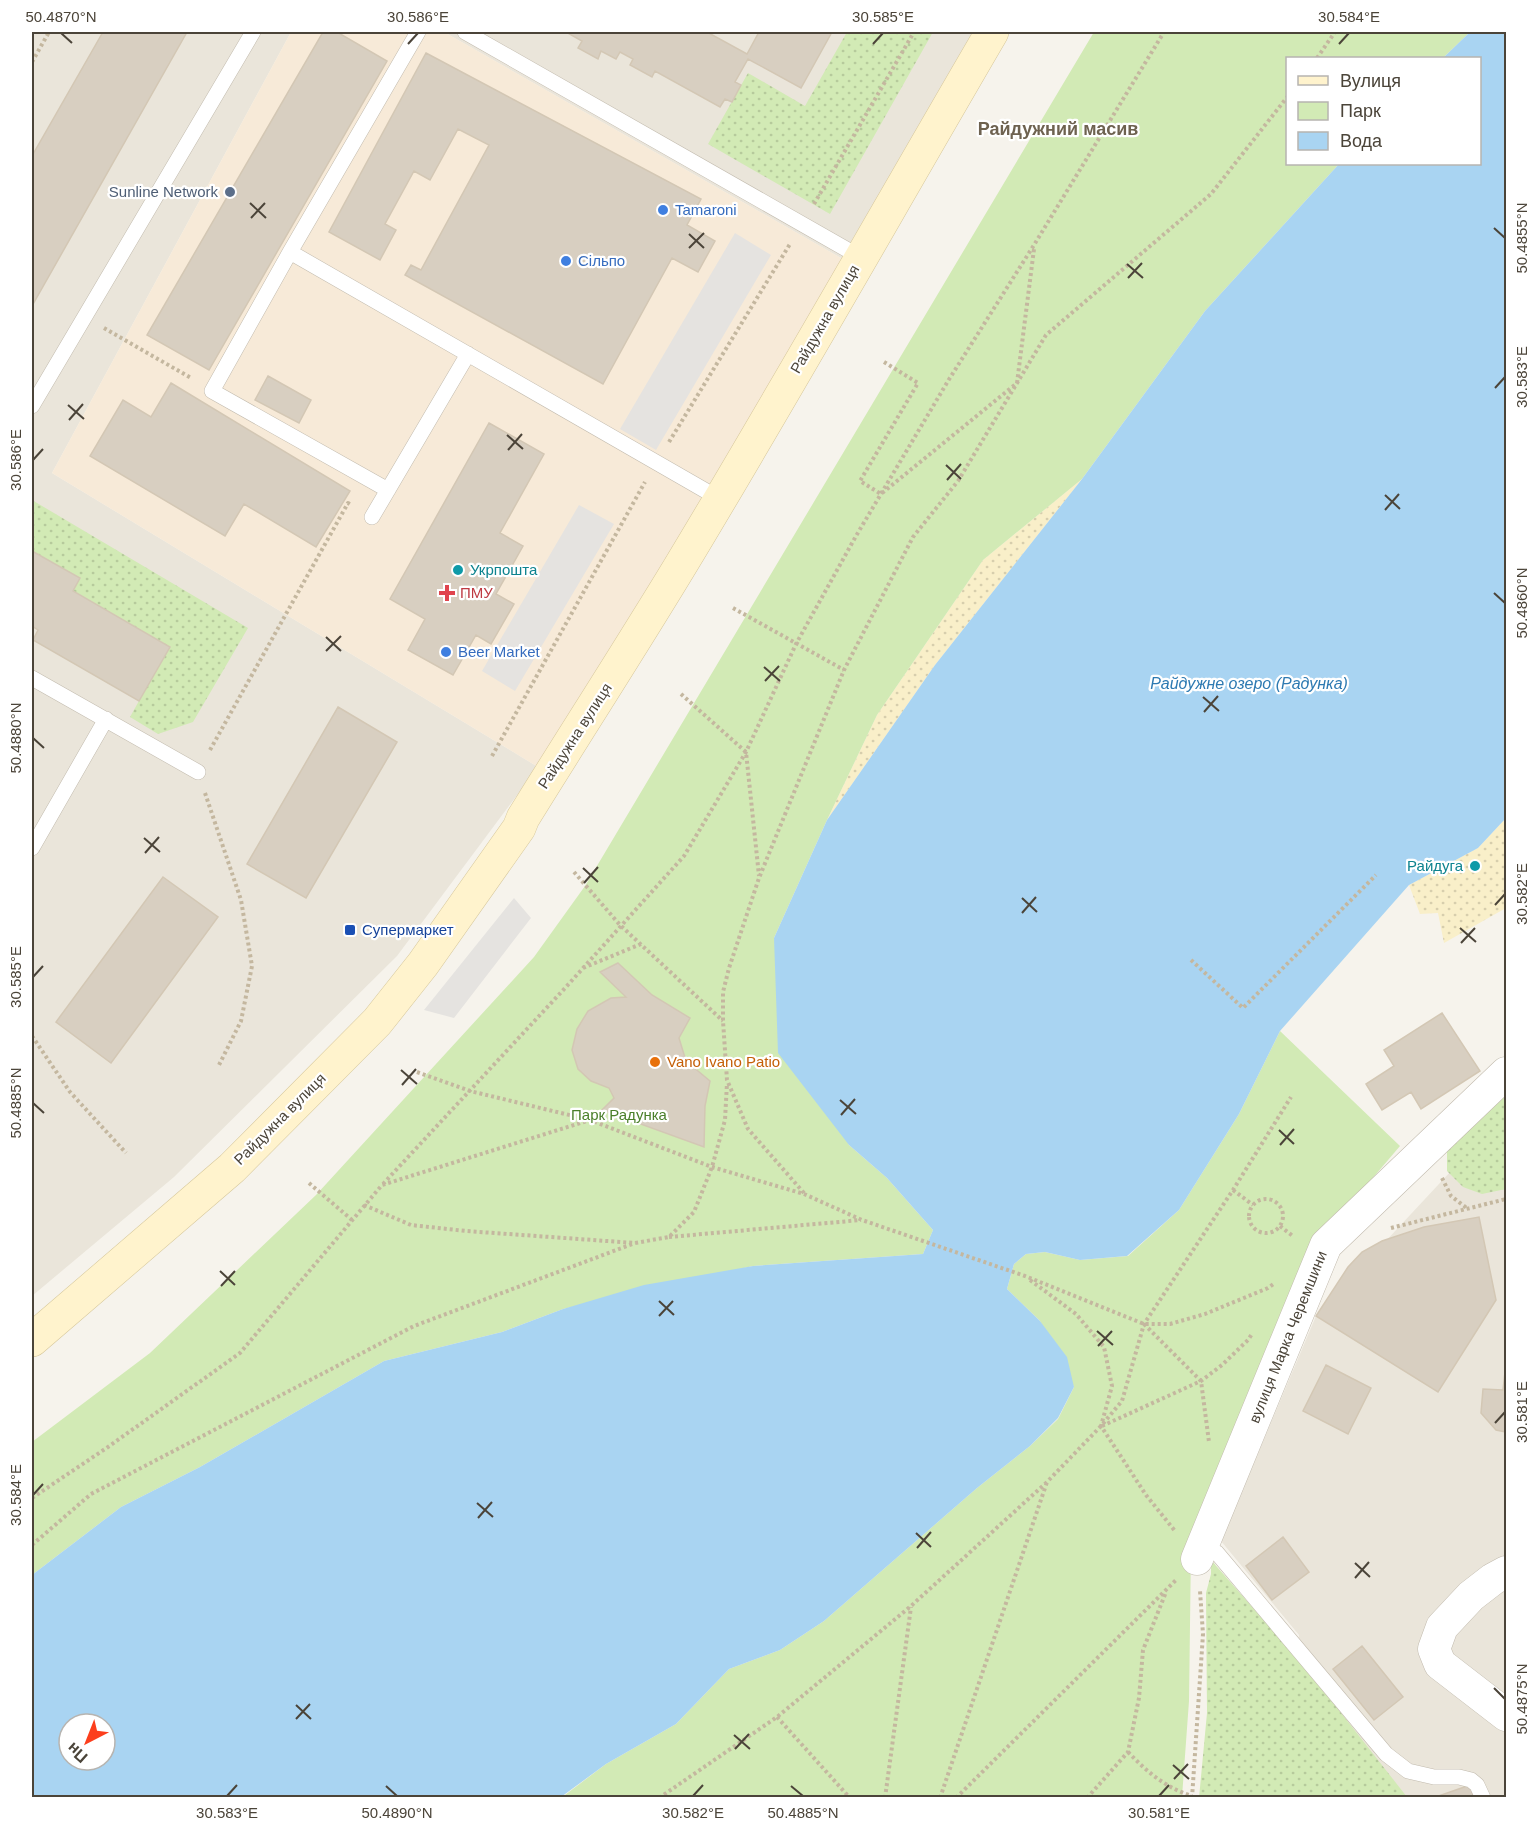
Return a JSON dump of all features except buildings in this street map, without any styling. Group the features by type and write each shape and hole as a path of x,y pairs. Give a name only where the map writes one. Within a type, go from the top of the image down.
{"street":[{"name":"Райдужна вулиця","path":"32,1340 232,1168 377,1022 423,964 519,828 559,760 612,679 720,499 992,32"},
{"name":"вулиця Марка Черемшини","path":"1199,1555 1326,1245 1506,1072"},
{"path":"1506,1572 1471,1596 1442,1627 1434,1649 1440,1664 1506,1715"}],"lane":[{"path":"32,406 253,32"},
{"path":"388,490 212,391 418,32"},
{"path":"465,32 860,257"},
{"path":"290,252 720,499"},
{"path":"372,517 468,354"},
{"path":"32,678 198,772"},
{"path":"32,848 106,719"},
{"path":"1199,1555 1211,1551 1222,1558 1386,1754 1408,1771 1434,1777 1459,1777 1471,1780 1477,1785 1483,1797"}],"path":[{"path":"32,62 49,32"},
{"path":"492,756 656,462 802,224 914,32"},
{"path":"32,1498 108,1448 240,1353 364,1205 684,856 746,752 796,644 856,536 948,381 1035,245 1164,32"},
{"path":"1318,57 1335,32"},
{"path":"669,1237 694,1212 712,1167 725,1120 727,1080 723,992 759,878 844,670 913,537 958,481 1046,335 1211,194 1286,97"},
{"path":"881,494 1017,383 1035,245"},
{"path":"85,316 212,391"},
{"path":"881,494 860,481 918,383 884,362"},
{"path":"218,1066 241,1021 252,966 241,900 198,772 348,503 372,517"},
{"path":"734,608 844,670"},
{"path":"681,694 746,752 759,878"},
{"path":"574,872 620,925 723,1021"},
{"path":"1191,960 1243,1008 1376,876"},
{"path":"583,968 641,944"},
{"path":"32,1036 70,1092 126,1153"},
{"path":"417,1072 470,1091 590,1120 712,1167 804,1194 862,1220 1025,1276 1144,1324 1201,1381 1210,1448"},
{"path":"727,1080 747,1129 804,1194"},
{"path":"659,1797 777,1717 911,1606 1047,1482 1101,1426 1122,1401 1144,1324 1233,1190 1291,1097"},
{"path":"382,1185 590,1120"},
{"path":"309,1183 352,1220"},
{"path":"1233,1190 1253,1205"},
{"path":"1381,1231 1506,1199"},
{"path":"1260,1200 1276,1203 1282,1210 1283,1218 1280,1226 1266,1233 1259,1232 1252,1227 1249,1220 1253,1205 1260,1200"},
{"path":"364,1205 411,1225 635,1243"},
{"path":"32,1545 91,1494 414,1326 635,1243 669,1237 862,1220"},
{"path":"1025,1276 1076,1314 1104,1347 1112,1386 1101,1426 1146,1495 1199,1555 1203,1634 1192,1796 1179,1792 1160,1781 1128,1752"},
{"path":"1267,1300 1268,1288"},
{"path":"1101,1426 1201,1381 1248,1340 1254,1330"},
{"path":"940,1797 1047,1482"},
{"path":"956,1797 1199,1555"},
{"path":"1087,1797 1128,1752 1139,1698 1143,1650 1167,1589"},
{"path":"885,1797 911,1606"},
{"path":"777,1717 850,1797"}],"shaded area":[{"path":"32,32 291,32 52,473 538,767 397,956 174,1177 32,1296"},
{"path":"291,32 444,32 848,262 538,767 52,473"},
{"path":"444,32 976,32 848,262"},
{"path":"735,233 771,255 656,450 620,429"},
{"path":"579,505 614,524 515,691 482,671"},
{"path":"514,898 531,918 454,1018 424,1010"},
{"path":"1506,1112 1506,1797 1260,1797 1297,1672 1299,1635 1221,1541 1316,1316"}],"green space":[{"path":"847,32 933,32 830,214 708,144 748,73 805,106"},
{"name":"Парк Радунка","path":"1094,32 1470,32 1444,57 1286,57 1286,165 1338,165 1205,311 1082,479 983,560 877,715 774,938 849,1145 887,1178 933,1230 923,1254 753,1266 563,1309 502,1332 384,1361 200,1467 121,1507 32,1575 32,1442 150,1353 316,1195 534,957 585,886"},
{"path":"32,500 248,628 193,722 158,734 130,717 169,647 73,591 80,578 32,551"},
{"path":"1280,1031 1400,1146 1313,1248 1191,1548 1189,1701 1182,1797 561,1798 606,1764 676,1724 729,1669 780,1650 824,1621 977,1488 1030,1446 1058,1419 1074,1387 1040,1321 1007,1289 1014,1264 1026,1254 1045,1252 1080,1260 1128,1256 1179,1210 1239,1114"},
{"path":"1506,1085 1506,1189 1482,1194 1463,1187 1447,1171 1447,1141"},
{"path":"1211,1560 1305,1667 1407,1797 1199,1798 1207,1713 1206,1593 1211,1574"}],"sand":[{"path":"1082,479 935,665 827,820 877,715 983,560"},
{"name":"Райдуга","path":"1506,818 1506,908 1444,943 1438,913 1420,914 1409,885 1478,848"}],"water":[{"name":"Райдужне озеро (Радунка)","path":"1470,32 1506,32 1506,818 1478,848 1409,885 1280,1031 1239,1114 1179,1210 1127,1256 1080,1260 1045,1252 1026,1254 1014,1264 1007,1289 1040,1321 1067,1357 1074,1387 1058,1418 1030,1446 977,1488 824,1621 780,1650 729,1669 676,1724 606,1764 561,1797 32,1797 32,1575 121,1507 200,1467 384,1361 502,1332 563,1309 644,1285 753,1266 923,1254 933,1230 887,1178 849,1145 778,1053 774,938 827,820 935,665 1082,479 1205,311 1338,165 1481,165 1481,57 1444,57"}],"place":[{"name":"Sunline Network","path":"230,192"},
{"name":"Tamaroni","path":"663,210"},
{"name":"Сільпо","path":"566,261"},
{"name":"Укрпошта","path":"458,570"},
{"name":"ПМУ","path":"447,593"},
{"name":"Beer Market","path":"446,652"},
{"name":"Райдуга","path":"1475,866"},
{"name":"Супермаркет","path":"350,930"},
{"name":"Vano Ivano Patio","path":"655,1062"}],"district":[{"name":"Райдужний масив","path":"1058,129"}]}
